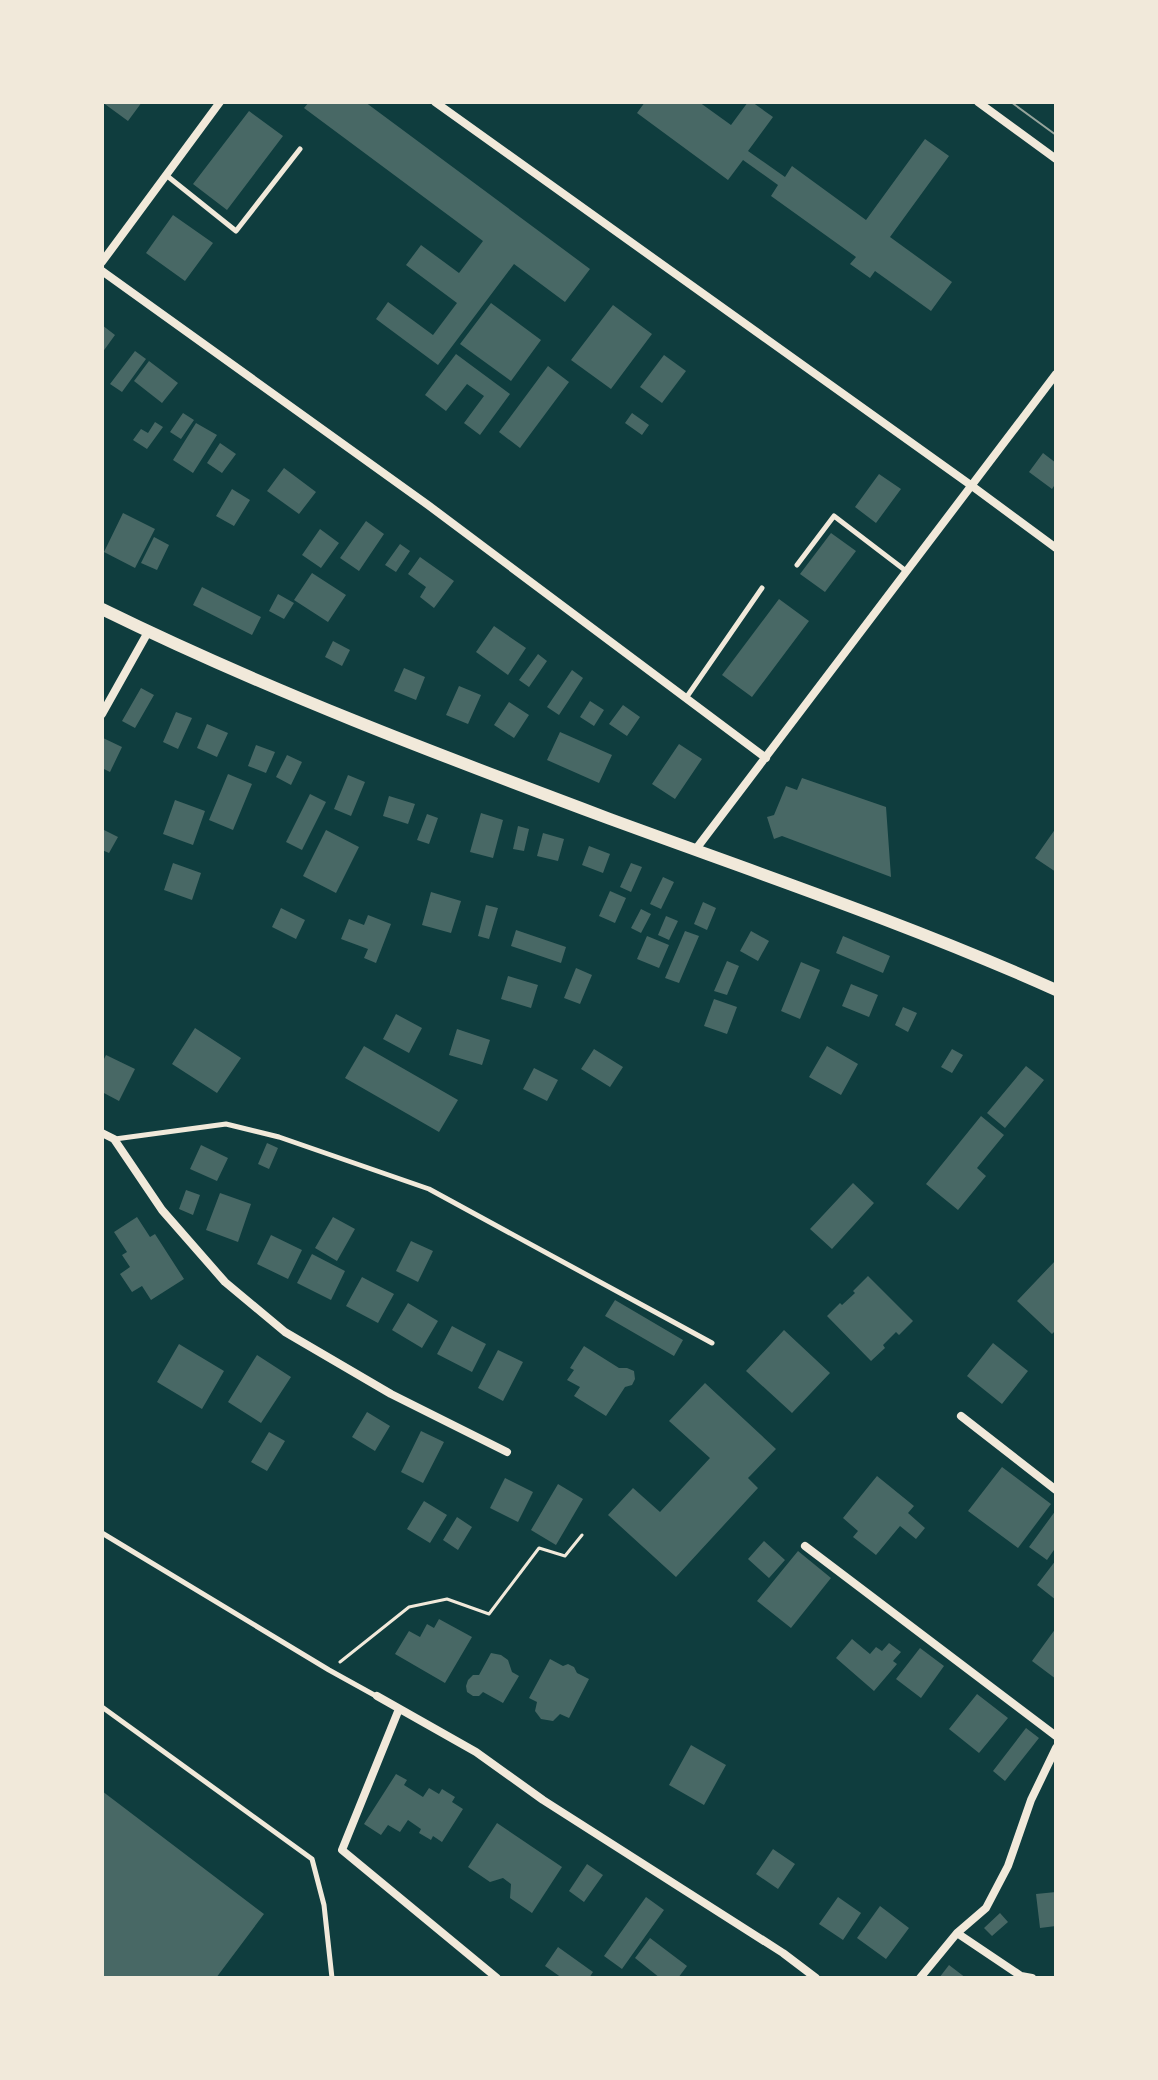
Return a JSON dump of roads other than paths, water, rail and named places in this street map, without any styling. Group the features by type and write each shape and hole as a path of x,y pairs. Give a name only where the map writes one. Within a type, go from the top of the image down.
{"street":[{"path":"102,262 220,102"},
{"path":"435,102 1056,548"},
{"path":"978,102 1056,159"},
{"path":"102,271 428,505 766,758"},
{"path":"696,849 1056,374"},
{"path":"102,609 148,632 378,731 800,887 1056,990"},
{"path":"102,714 148,632"},
{"path":"102,1133 114,1139 162,1210 225,1282 285,1332 391,1394 507,1452"},
{"path":"961,1416 1056,1490"},
{"path":"805,1546 1056,1736"},
{"path":"377,1696 476,1752 543,1800 783,1953 816,1978"},
{"path":"399,1709 342,1850 497,1978"},
{"path":"920,1978 957,1933 986,1908 1008,1866 1031,1800 1056,1748"},
{"path":"957,1933 1021,1976 1032,1978"}],"lane":[{"path":"166,175 236,231 300,149"},
{"path":"797,565 834,516 907,572"},
{"path":"686,698 762,588"},
{"path":"114,1139 226,1124 279,1137 429,1189 712,1343"},
{"path":"102,1533 377,1696"},
{"path":"102,1707 312,1859 324,1905 332,1978"}],"tram line":[{"path":"1011,102 1056,135"}]}
